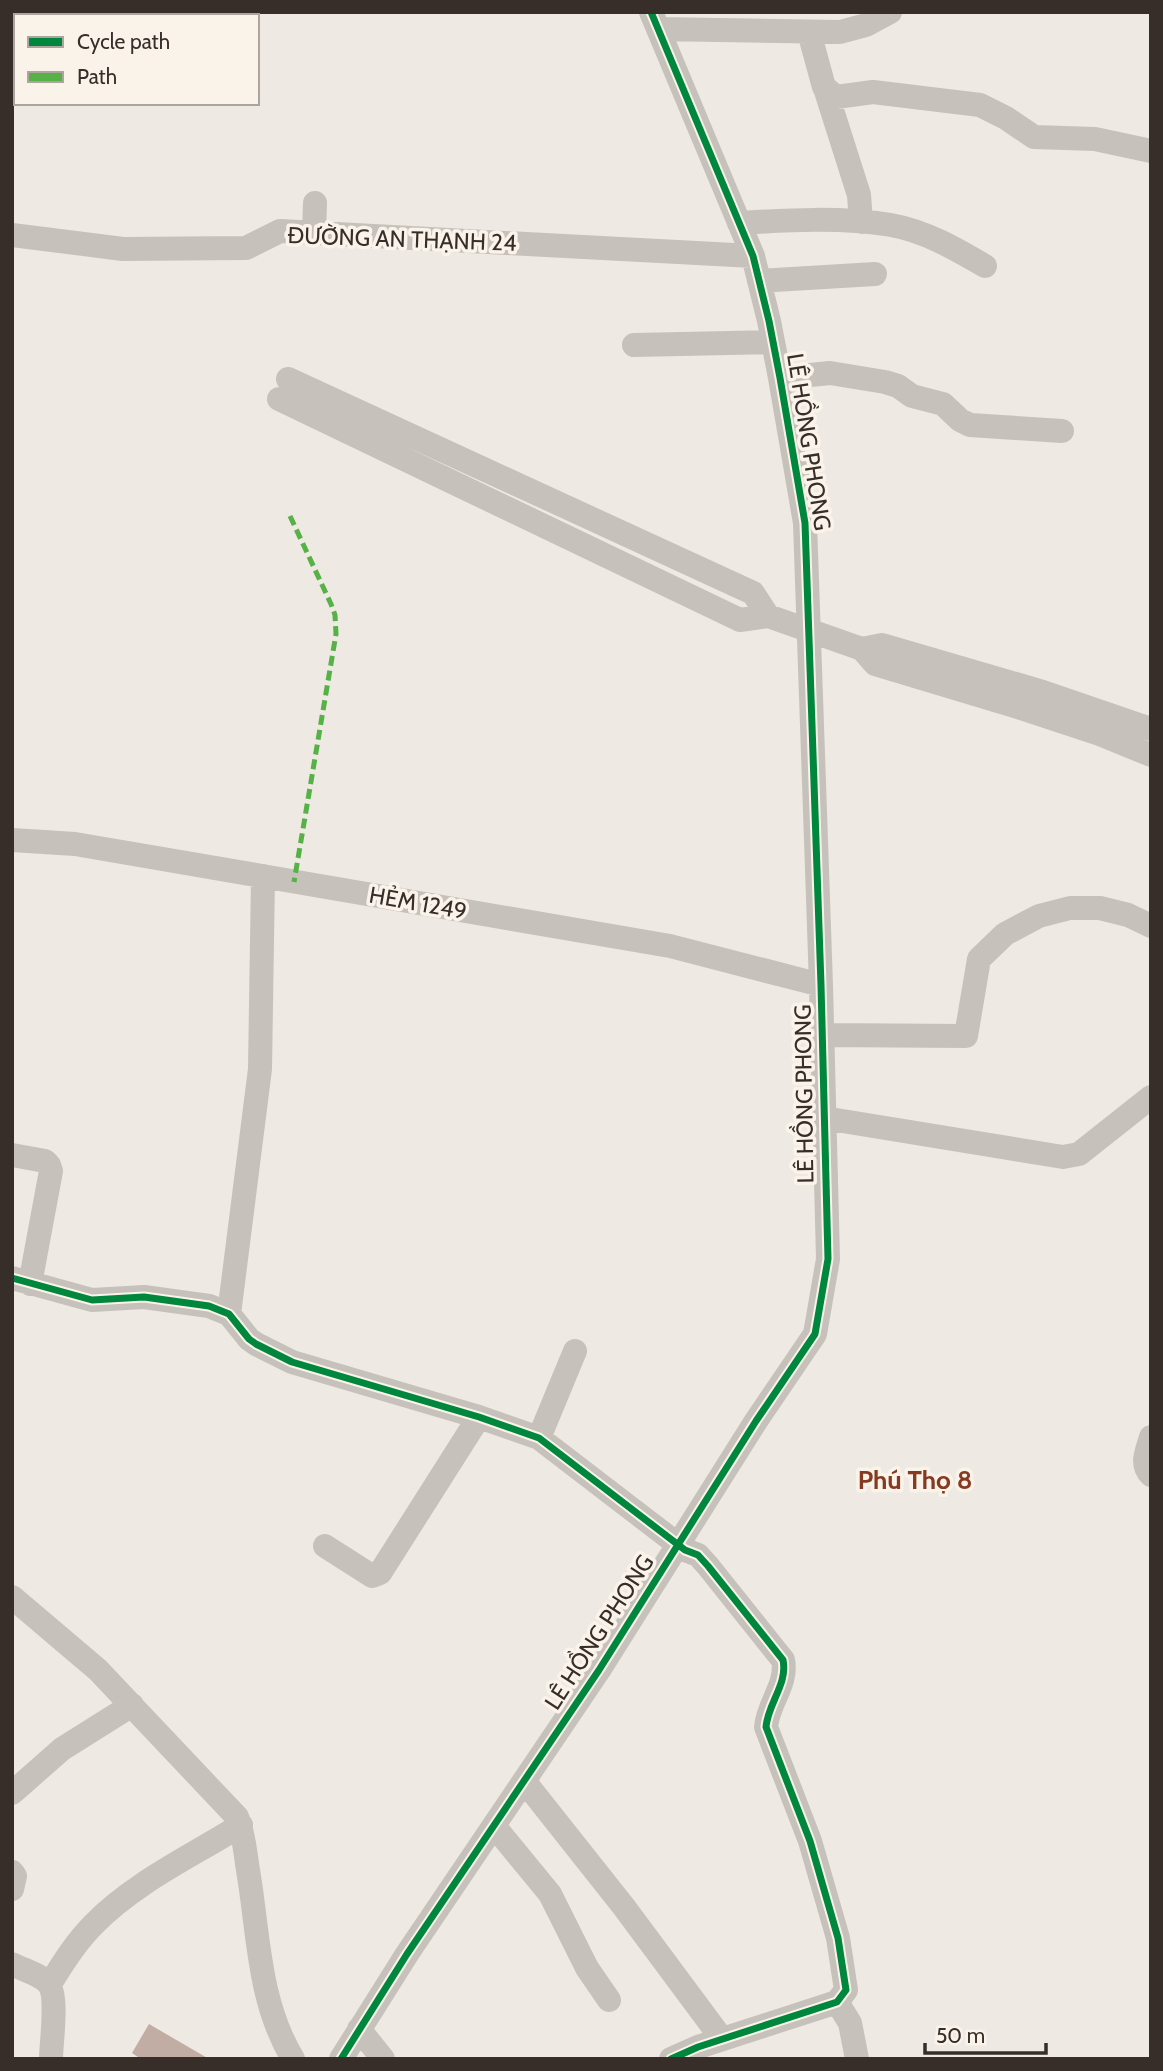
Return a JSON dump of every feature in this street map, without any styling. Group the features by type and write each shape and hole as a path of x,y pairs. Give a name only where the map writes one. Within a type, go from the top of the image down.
{"street":[{"path":"655,20 809,32 840,22 866,25 890,12"},
{"name":"LÊ HỒNG PHONG","path":"341,2059 407,1954 599,1670 678,1543 815,1334 828,1259 805,523 773,342 753,256 655,20"},
{"path":"809,32 859,195 861,222"},
{"path":"825,88 836,97 873,92 980,105 1034,137 1095,139 1151,151"},
{"path":"314,233 316,204"},
{"path":"739,223 832,221 893,225 945,243 985,266"},
{"name":"ĐƯỜNG AN THẠNH 24","path":"12,235 123,249 246,248 280,231 753,256"},
{"path":"759,281 875,274"},
{"path":"634,345 773,342"},
{"path":"780,378 830,373 885,382 898,386 912,396 943,404 960,420 970,425 1062,431"},
{"path":"768,616 753,593 502,477 283,389 492,501 740,620 768,616 862,649 882,645 1043,691 1151,729"},
{"path":"492,501 502,477"},
{"path":"862,649 875,664 1097,733 1151,755"},
{"name":"HẺM 1249","path":"12,840 75,844 670,946 821,985"},
{"path":"229,1314 260,1069 263,876"},
{"path":"821,1035 966,1036 979,959 1005,934 1039,916 1070,908 1100,908 1128,915 1151,926"},
{"path":"824,1118 1063,1157 1079,1154 1151,1097"},
{"path":"12,1155 45,1161 51,1171 21,1281 92,1300 144,1297 209,1306 229,1314 256,1345 292,1362 479,1417 539,1438 685,1550 698,1555 783,1660 784,1677 767,1718 766,1727 810,1841 838,1938 846,1990 837,2002 722,2039 671,2059"},
{"path":"539,1438 575,1351"},
{"path":"325,1546 372,1576 380,1573 479,1417"},
{"path":"1151,1437 1144,1463 1151,1475"},
{"path":"12,1597 98,1670 237,1817 241,1825 258,1951 268,2002 293,2059"},
{"path":"12,1793 62,1749 132,1705"},
{"path":"525,1782 624,1907 722,2039"},
{"path":"50,1984 73,1948 94,1924 127,1895 241,1825"},
{"path":"495,1826 550,1894 587,1968 609,2000"},
{"path":"12,1872 15,1876 12,1889"},
{"path":"12,1964 50,1984 53,1998 51,2059"},
{"path":"837,2002 850,2023 857,2059"},
{"path":"359,2029 383,2059"}],"building":[{"path":"149,2024 209,2059 141,2059 132,2053"}],"marked path":[{"path":"290,516 331,604 335,615 336,634 294,882"}],"cycle path":[{"path":"341,2059 407,1954 599,1670 756,1421 815,1334 828,1259 805,523 769,321 753,256 651,12"},
{"path":"12,1278 92,1300 144,1297 209,1306 229,1314 256,1344 292,1362 479,1417 539,1438 685,1550 698,1555 708,1566 783,1660 783,1677 766,1727 810,1841 838,1938 846,1990 837,2002 698,2047 671,2059"}],"district":[{"name":"Phú Thọ 8","path":"915,1480"}]}
